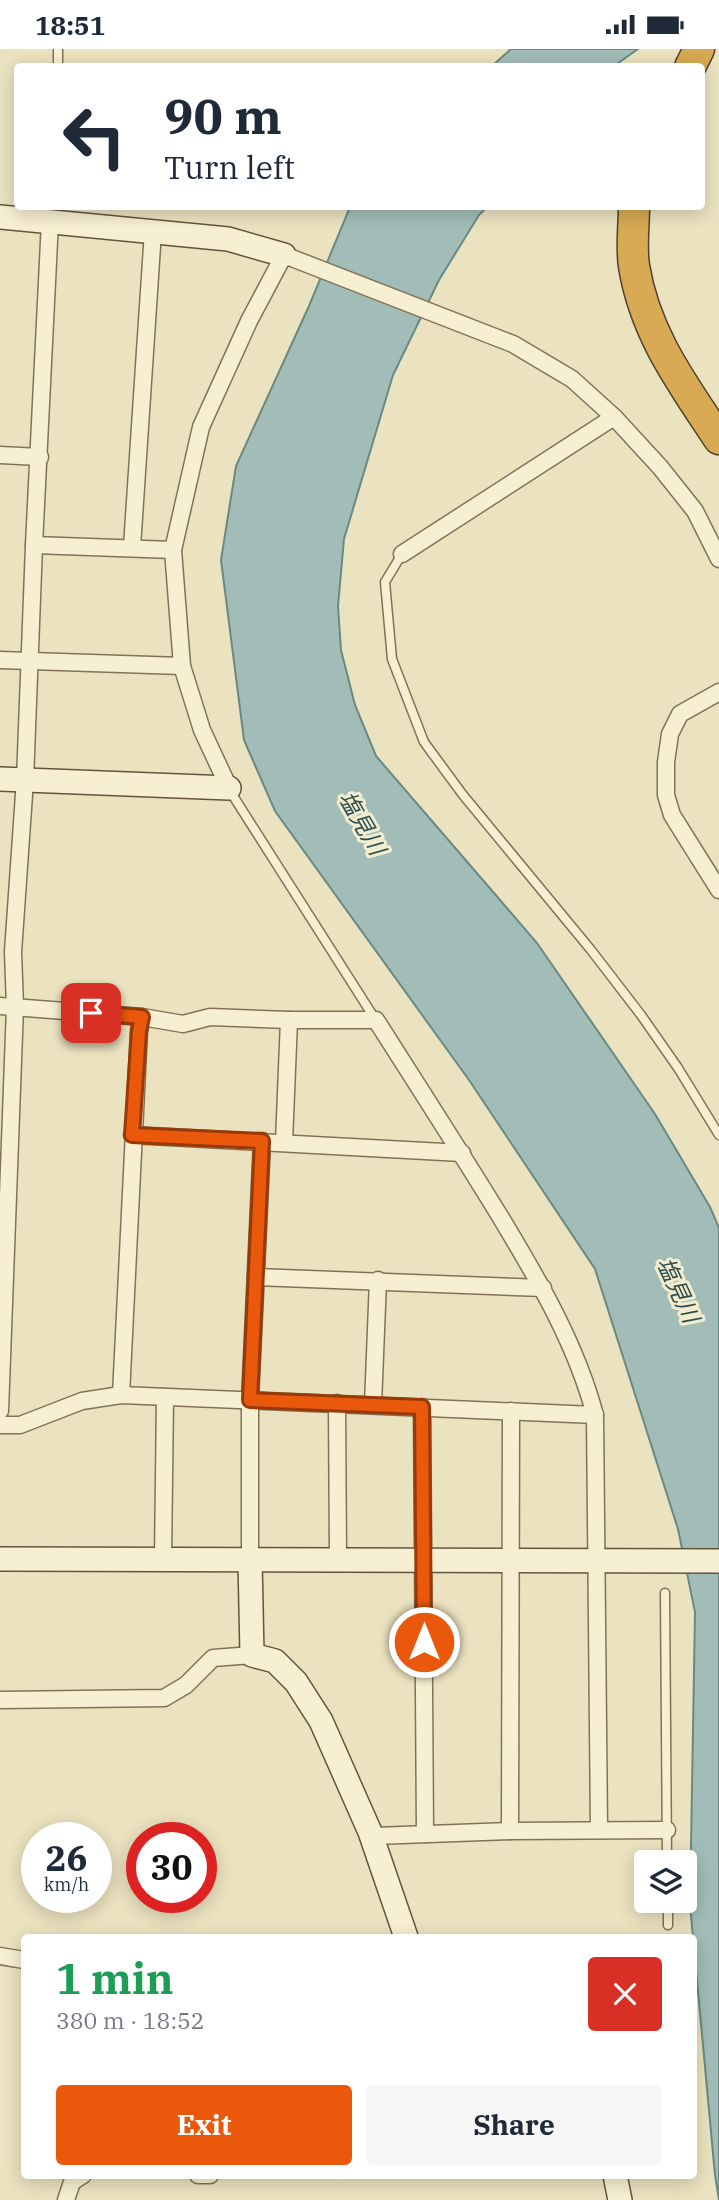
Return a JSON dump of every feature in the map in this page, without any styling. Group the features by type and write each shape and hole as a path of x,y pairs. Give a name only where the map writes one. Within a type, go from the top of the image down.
{"highway":[{"path":"634,210 633,263 644,310 666,360 719,439"}],"street":[{"path":"0,216 51,217 228,239 284,255 513,344 572,379 614,417 660,467 695,511 719,559"},
{"path":"0,1411 7,1006 25,780 51,217"},
{"path":"132,547 153,231"},
{"path":"0,779 229,788 202,730 182,666 173,550 201,427 250,320 284,255"},
{"path":"402,554 614,417"},
{"path":"0,455 40,457"},
{"path":"34,545 173,550"},
{"path":"0,660 182,666"},
{"path":"719,692 680,714 670,734 666,762 666,795 672,814 719,890"},
{"path":"7,1006 142,1017 183,1024 210,1017 376,1020 543,1288 586,1381 595,1415 598,1829"},
{"path":"121,1395 132,1135 142,1017"},
{"path":"284,1142 289,1020"},
{"path":"132,1135 461,1153"},
{"path":"252,1655 250,1400 262,1141"},
{"path":"256,1277 543,1288"},
{"path":"373,1405 377,1280"},
{"path":"0,1425 20,1425 82,1401 121,1395 595,1415"},
{"path":"163,1560 165,1397"},
{"path":"337,1403 338,1560"},
{"path":"422,1407 425,1834"},
{"path":"510,1831 511,1411"},
{"path":"0,1559 719,1561"},
{"path":"0,1700 164,1698 186,1685 213,1658 252,1655 275,1661 296,1682 321,1721 373,1839 405,1934"},
{"path":"373,1839 375,1836 510,1831 667,1830"},
{"path":"0,1956 21,1960"},
{"path":"66,2200 72,2182 77,2179"},
{"path":"616,2179 620,2200"}],"lane":[{"path":"402,554 385,582 391,659 425,742 463,795 641,1015 678,1067 719,1135"},
{"path":"229,788 376,1020"},
{"path":"665,1593 667,1850"},
{"path":"668,1913 668,1925"}],"water":[{"path":"511,49 638,49 618,63 495,63"},
{"name":"塩見川","path":"349,210 484,210 439,280 393,375 344,539 338,606 341,650 355,705 376,756 537,943 655,1114 710,1207 719,1228 719,2200 697,1981 697,1934 693,1934 691,1913 697,1913 697,1850 691,1850 695,1612 678,1529 595,1269 469,1080 275,811 244,740 221,560 236,466 309,306"}],"route":[{"path":"91,1013 142,1017 132,1135 262,1141 250,1400 422,1407 424,1642"}]}
